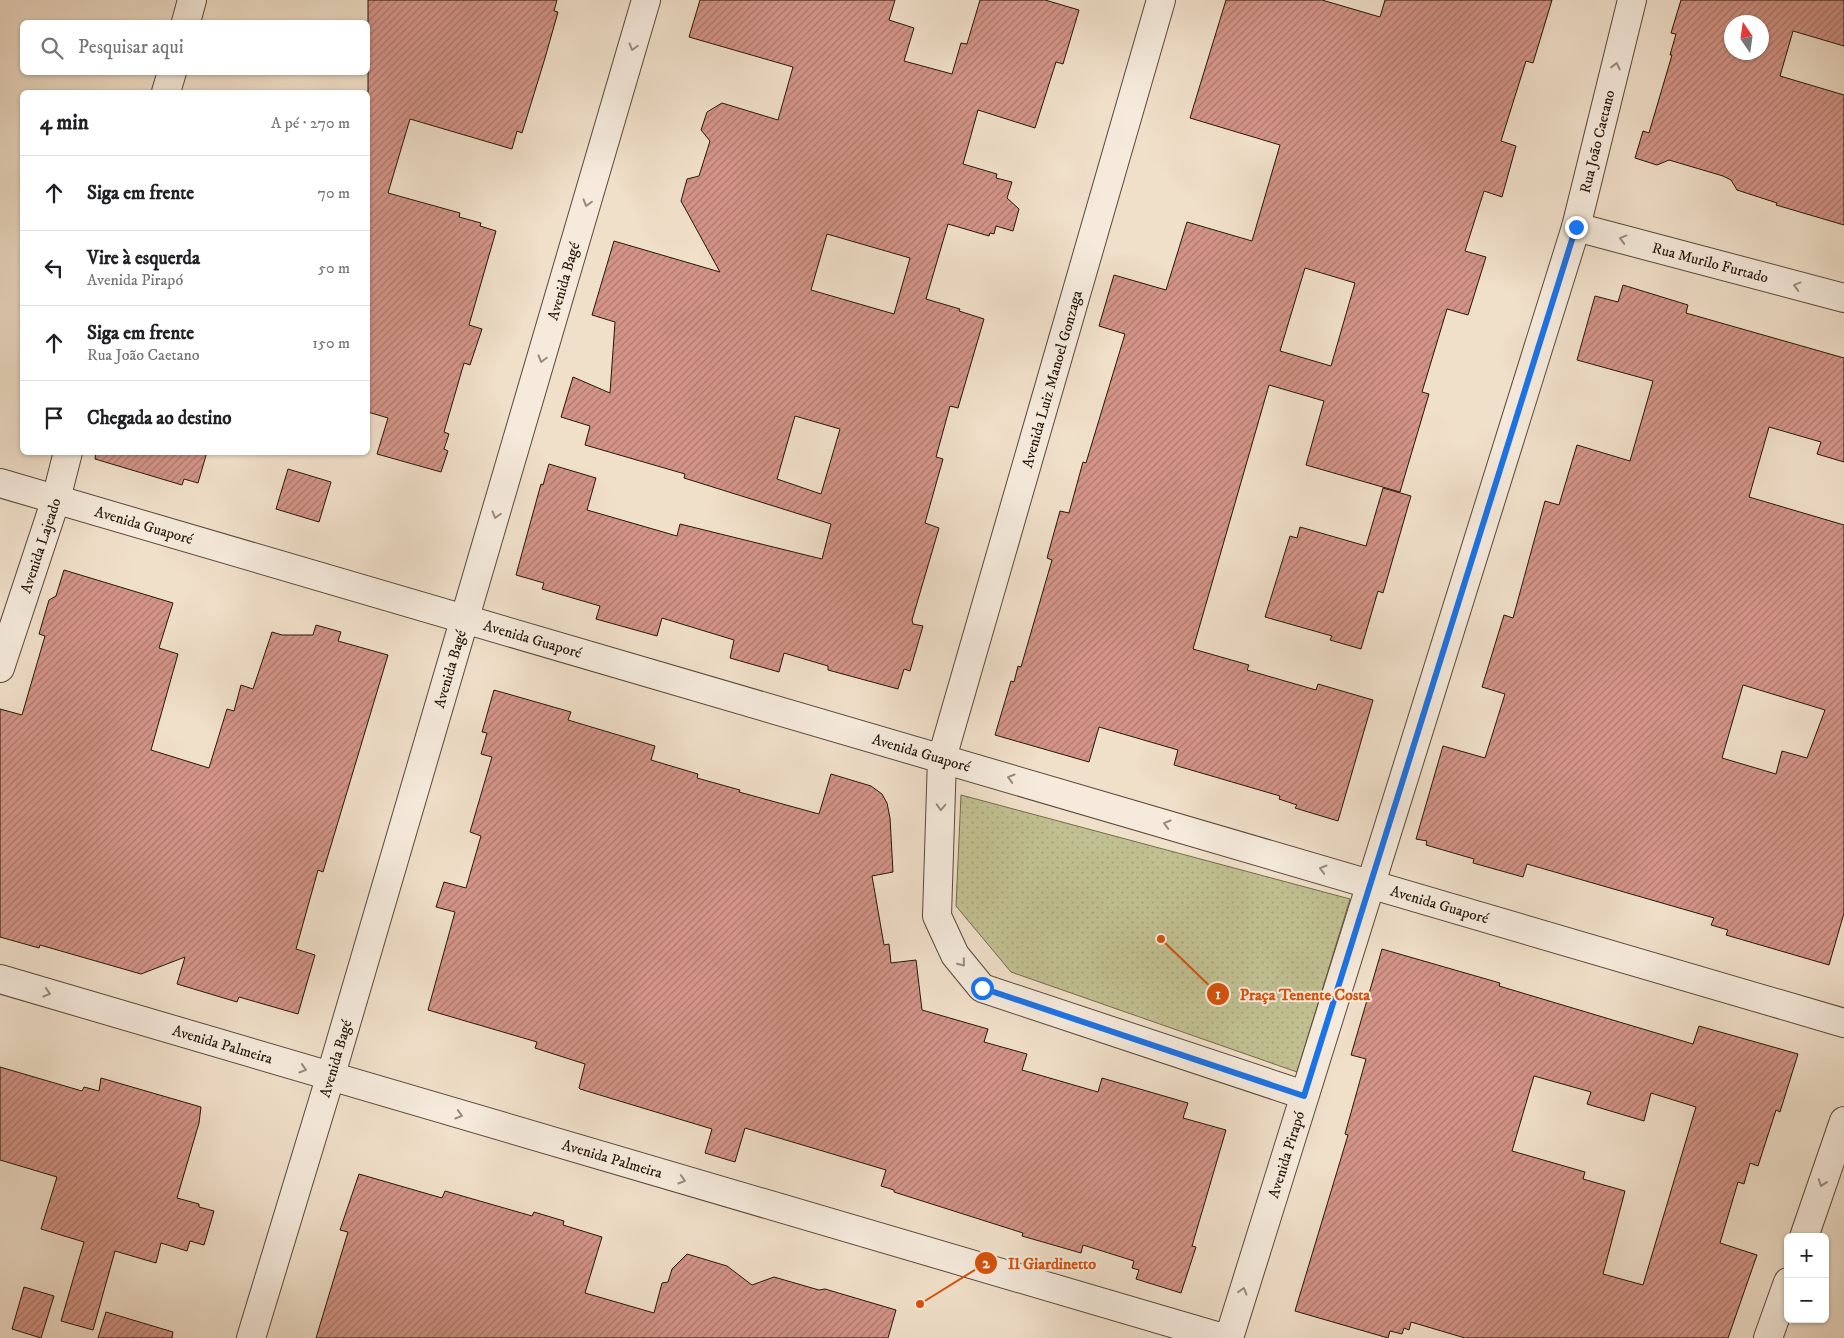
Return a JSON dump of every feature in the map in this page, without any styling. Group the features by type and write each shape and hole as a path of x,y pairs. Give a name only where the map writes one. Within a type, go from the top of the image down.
{"street":[{"path":"187,20 192,0"},
{"name":"Avenida Bagé","path":"251,1338 466,618 646,0"},
{"name":"Avenida Luiz Manoel Gonzaga","path":"1161,0 942,758 937,916 955,955 982,988 1304,1096"},
{"name":"Rua João Caetano","path":"1370,883 1576,227 1632,0"},
{"path":"167,90 171,75"},
{"name":"Rua Murilo Furtado","path":"1576,227 1844,298"},
{"name":"Avenida Lajeado","path":"0,668 56,499 67,455"},
{"name":"Avenida Guaporé","path":"0,482 1844,1023"},
{"name":"Avenida Pirapó","path":"1229,1338 1370,883"},
{"name":"Avenida Palmeira","path":"0,979 330,1078 1223,1338"},
{"path":"1805,1233 1844,1121"},
{"path":"1768,1338 1784,1293"}],"shaded area":[{"path":"961,795 1350,899 1297,1072 1011,972 956,906"}],"building":[{"path":"368,0 557,0 554,11 558,12 545,58 522,133 517,131 512,149 410,119 388,193 460,213 459,217 481,223 480,226 496,231 469,325 482,329 470,365 464,363 444,432 449,434 444,449 448,451 441,472 377,454 388,418 370,413 370,90 368,90 368,75 370,75 370,20 368,20"},
{"path":"700,0 895,0 889,20 914,28 904,61 952,74 961,43 967,44 980,0 1045,0 1079,10 1063,64 1056,62 1035,128 978,110 963,164 997,174 996,178 1012,182 1007,198 1019,209 1013,231 996,226 994,234 990,233 989,236 948,224 926,299 960,309 959,311 984,319 958,408 950,406 936,457 943,459 925,523 939,528 912,620 913,624 923,626 910,671 904,669 898,689 828,670 828,666 784,653 779,672 730,658 734,640 662,618 657,636 596,619 600,606 542,589 544,583 516,575 541,484 543,485 549,464 596,478 587,510 677,536 680,524 822,559 831,524 684,478 685,474 585,445 590,426 561,417 573,377 610,393 615,322 592,315 614,241 720,272 681,201 687,179 699,176 710,141 701,130 707,112 722,103 778,120 793,67 689,37","holes":["827,234 910,258 894,314 811,290","795,416 840,429 821,494 777,479"]},
{"path":"1226,0 1322,0 1380,17 1385,0 1552,0 1533,63 1526,61 1501,141 1516,146 1502,197 1484,191 1465,251 1486,257 1468,315 1447,309 1422,392 1429,394 1400,492 1306,465 1324,401 1269,385 1193,649 1249,665 1247,670 1316,690 1318,684 1373,700 1338,821 1295,808 1297,805 1279,799 1280,796 1174,765 1178,750 1099,727 1089,762 995,735 1011,681 1014,682 1018,666 1021,667 1052,560 1047,558 1060,511 1069,513 1083,462 1086,463 1125,334 1099,326 1114,275 1166,290 1187,222 1252,241 1280,145 1190,118","holes":["1305,268 1355,283 1331,366 1280,351"]},
{"path":"1681,0 1844,0 1844,46 1793,31 1780,76 1844,95 1844,225 1776,205 1777,203 1737,190 1731,180 1723,176 1669,160 1657,165 1635,158 1643,131 1649,133 1672,55 1670,55 1676,34 1671,33"},
{"path":"1623,285 1688,305 1686,313 1844,358 1844,462 1817,454 1821,442 1769,427 1749,497 1844,525 1844,913 1829,965 1726,935 1728,930 1711,925 1714,918 1527,864 1523,877 1473,863 1474,859 1426,845 1427,841 1416,839 1443,746 1485,758 1505,694 1482,687 1504,615 1513,618 1545,501 1559,505 1577,445 1630,461 1653,381 1577,360 1595,296 1618,302","holes":["1743,685 1825,710 1807,758 1782,751 1776,774 1722,758"]},
{"path":"96,455 206,455 198,483 184,479 182,485 95,459"},
{"path":"288,469 331,482 319,522 276,509"},
{"path":"1383,488 1411,496 1383,593 1378,591 1361,649 1330,640 1332,636 1265,617 1290,536 1297,538 1300,527 1366,546"},
{"path":"64,570 173,603 159,648 178,654 151,750 209,768 227,709 234,711 241,685 253,689 272,632 282,635 313,635 316,625 341,632 338,641 388,655 323,872 318,870 296,949 315,955 298,1014 239,997 237,1002 177,984 185,957 141,974 40,945 39,948 0,937 0,709 22,715 45,636 39,634 49,600 56,596"},
{"path":"494,690 571,712 568,720 655,746 651,760 698,774 697,778 740,790 739,792 819,814 831,774 871,786 882,794 887,803 890,818 893,872 872,876 884,945 889,944 891,963 916,960 922,1010 988,1029 984,1042 1027,1054 1022,1070 1098,1092 1102,1078 1188,1103 1183,1118 1226,1130 1192,1246 1196,1247 1181,1293 1136,1279 1139,1270 1132,1268 1134,1261 1083,1245 1081,1253 1022,1236 1023,1233 894,1192 894,1190 881,1186 886,1170 745,1128 735,1162 705,1153 712,1129 580,1089 585,1064 535,1048 537,1042 428,1010 455,912 436,907 444,882 466,888 481,836 470,832 492,757 481,754 487,733 482,732"},
{"path":"1382,949 1500,983 1499,986 1693,1044 1699,1026 1798,1054 1780,1112 1776,1110 1758,1166 1750,1163 1744,1184 1738,1182 1720,1243 1757,1255 1728,1338 1465,1338 1411,1322 1409,1330 1404,1328 1402,1334 1390,1331 1388,1338 1295,1311 1348,1135 1345,1134 1366,1059 1351,1055","holes":["1534,1076 1591,1092 1587,1104 1644,1121 1651,1093 1696,1107 1643,1285 1603,1274 1625,1191 1583,1179 1585,1172 1512,1151"]},
{"path":"0,1067 82,1091 84,1087 99,1091 101,1078 201,1107 199,1123 177,1198 199,1204 199,1207 214,1211 204,1245 190,1241 187,1251 161,1243 156,1263 115,1251 93,1330 61,1321 84,1242 41,1229 57,1177 0,1160"},
{"path":"359,1174 442,1198 445,1191 532,1216 534,1212 564,1221 563,1225 602,1237 585,1293 654,1313 662,1283 668,1282 672,1269 687,1254 727,1266 752,1285 774,1277 819,1290 825,1289 896,1310 888,1338 316,1338 348,1232 340,1230"},
{"path":"24,1287 54,1296 41,1338 12,1329"},
{"path":"106,1312 173,1332 172,1338 98,1338"}],"place":[{"name":"Praça Tenente Costa","path":"1161,939"},
{"name":"Il Giardinetto","path":"920,1304"}],"route":[{"path":"982,988 1304,1096 1576,227"}]}
